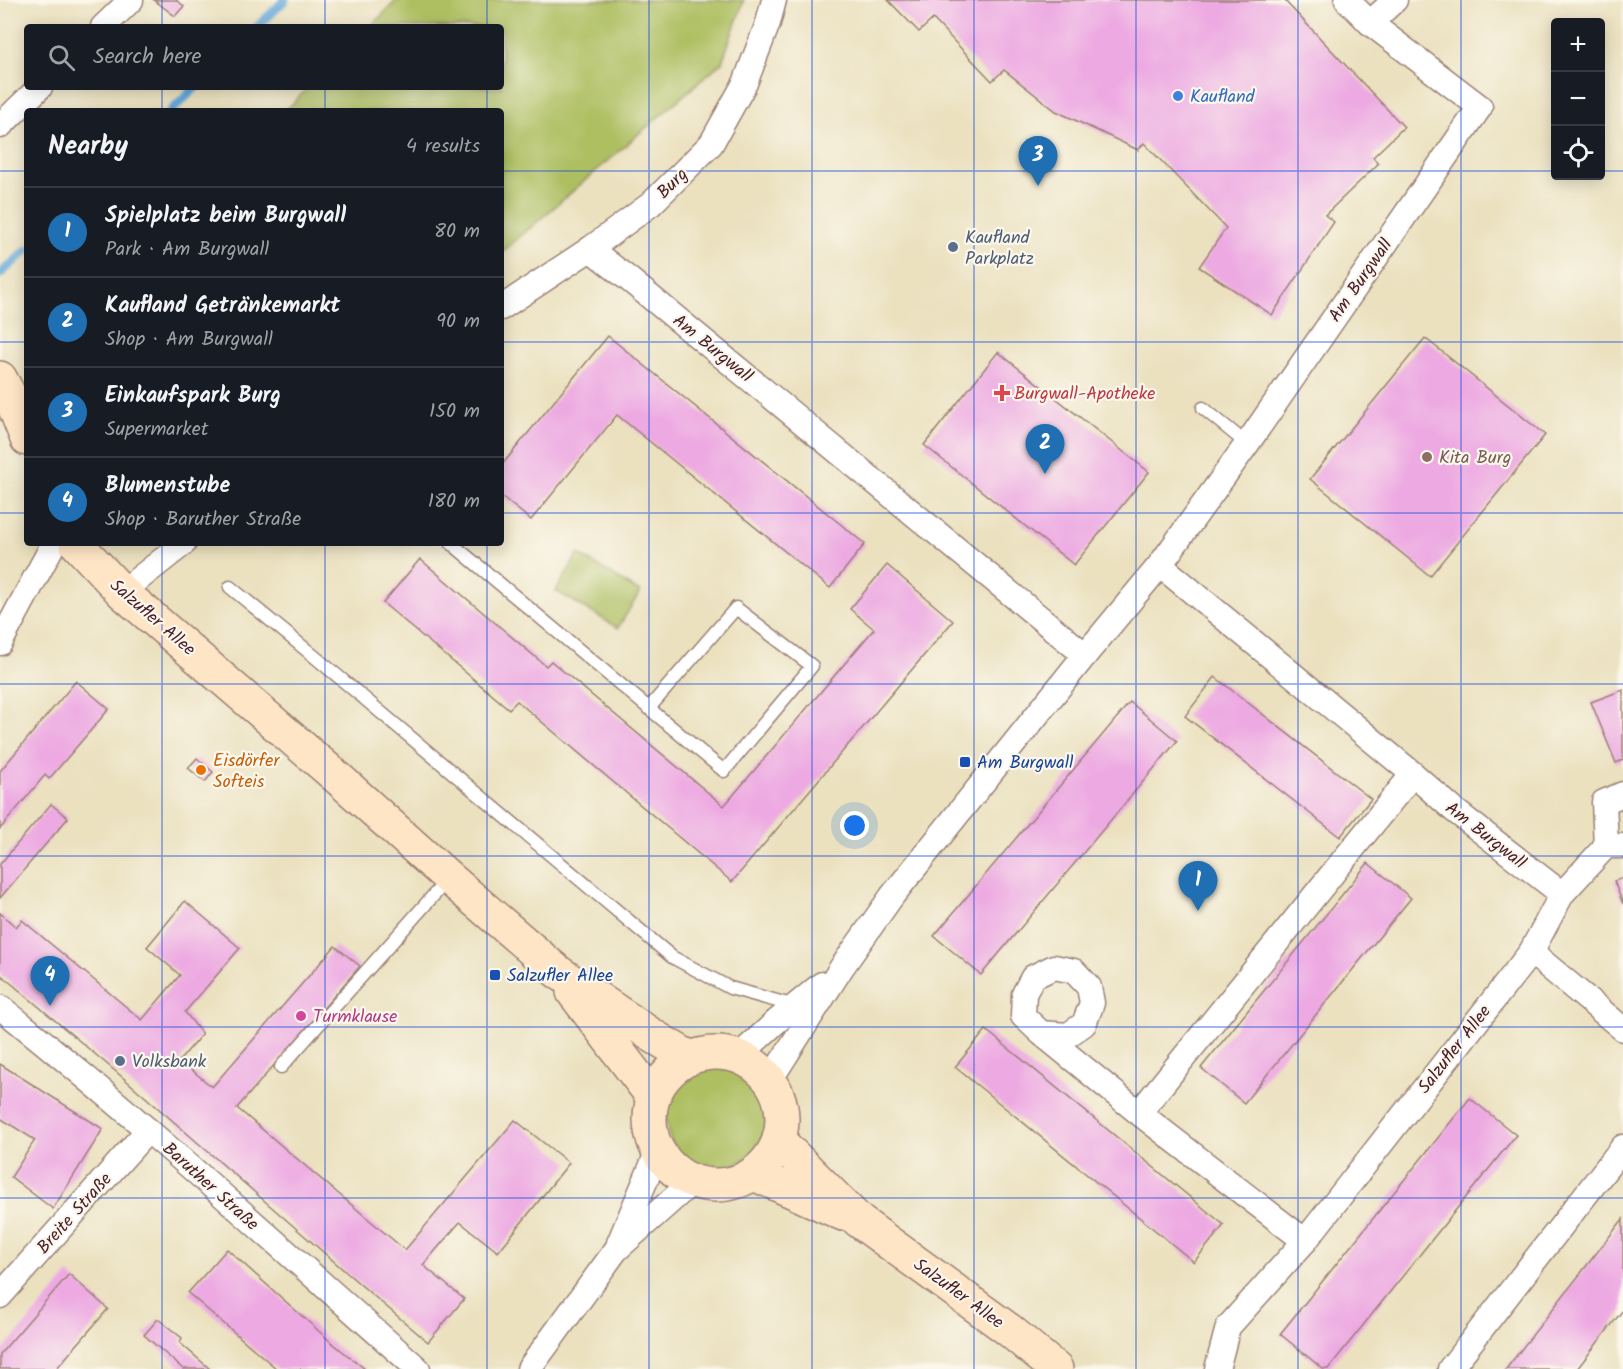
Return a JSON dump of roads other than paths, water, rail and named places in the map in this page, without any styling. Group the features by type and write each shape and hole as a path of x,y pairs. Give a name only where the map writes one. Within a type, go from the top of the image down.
{"main road":[{"path":"0,378 24,431"},
{"name":"Salzufler Allee","path":"79,546 122,592 558,972 690,1058"},
{"name":"Salzufler Allee","path":"558,972 653,1097"},
{"path":"706,1053 723,1053 739,1056 756,1065 770,1080 780,1099 783,1120 779,1142 769,1160 754,1174 734,1183 713,1186 692,1182 667,1164 658,1151 651,1134 650,1116 653,1097 661,1081 674,1067 690,1058 706,1053"},
{"name":"Salzufler Allee","path":"779,1142 859,1221 1009,1330 1056,1369"},
{"name":"Salzufler Allee","path":"754,1174 859,1221"}],"street":[{"path":"106,24 131,0"},
{"name":"Burg","path":"504,306 590,249 651,204 711,144 745,83 768,23 774,0"},
{"name":"Am Burgwall","path":"770,1080 842,967 892,896 1160,565 1247,444 1479,107 1370,23 1347,0"},
{"path":"1370,23 1395,0"},
{"path":"0,126 37,90"},
{"name":"Am Burgwall","path":"590,249 1085,655"},
{"path":"0,643 52,546"},
{"path":"122,592 180,546"},
{"name":"Am Burgwall","path":"1160,565 1454,810 1562,894"},
{"path":"1139,1113 1413,774"},
{"path":"1623,794 1604,802 1615,846 1562,894 1531,952 1623,1029"},
{"name":"Salzufler Allee","path":"1217,1369 1228,1327 1305,1242 1531,952"},
{"name":"Am Burgwall","path":"739,1056 842,967"},
{"name":"Baruther Straße","path":"0,1007 148,1130 418,1369"},
{"path":"1041,1033 1139,1113 1305,1242"},
{"name":"Breite Straße","path":"0,1296 148,1130"},
{"path":"1450,1369 1623,1147"},
{"path":"616,1250 658,1151"},
{"path":"529,1369 616,1250 692,1182"}],"lane":[{"path":"1203,408 1247,444"},
{"path":"456,546 724,771 812,666 736,608 650,708"},
{"path":"230,587 672,957 730,988 796,1006"},
{"path":"281,1067 449,878"}],"waterway":[{"path":"260,24 285,0"},
{"path":"174,108 193,90"},
{"path":"0,274 24,253"}],"place":[{"name":"Kaufland","path":"1178,96"},
{"name":"Einkaufspark Burg","path":"1038,186"},
{"name":"Kaufland Parkplatz","path":"953,247"},
{"name":"Burgwall-Apotheke","path":"1002,393"},
{"name":"Kita Burg","path":"1427,457"},
{"name":"Kaufland Getränkemarkt","path":"1045,474"},
{"name":"Am Burgwall","path":"965,762"},
{"name":"Eisdörfer Softeis","path":"201,770"},
{"name":"Spielplatz beim Burgwall","path":"1198,911"},
{"name":"Salzufler Allee","path":"495,975"},
{"name":"Blumenstube","path":"50,1006"},
{"name":"Turmklause","path":"301,1016"},
{"name":"Volksbank","path":"120,1061"}]}
